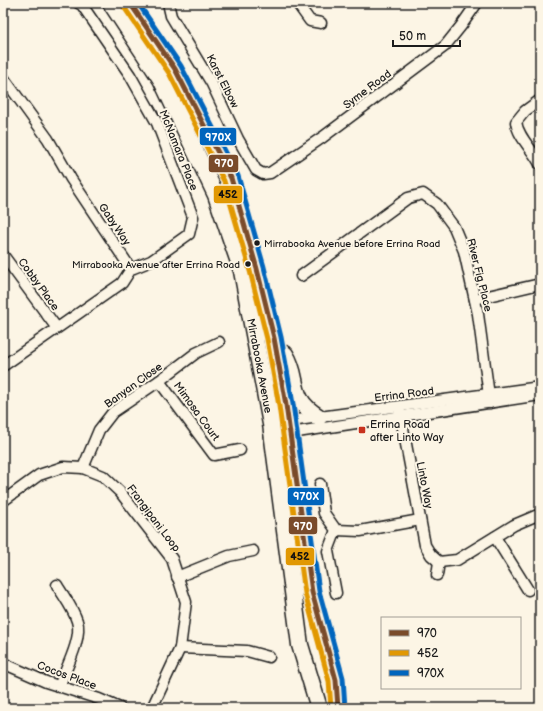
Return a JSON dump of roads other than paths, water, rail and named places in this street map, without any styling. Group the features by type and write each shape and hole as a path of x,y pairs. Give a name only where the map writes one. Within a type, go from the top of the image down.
{"main road":[{"name":"Mirrabooka Avenue","path":"111,3 161,78 216,195 242,271 272,430 300,645 319,708"},
{"name":"Mirrabooka Avenue","path":"130,3 175,69 231,178 257,268 274,338 289,427 312,592 336,680 338,708"},
{"path":"274,338 288,358 297,394 309,411 319,416"}],"street":[{"name":"McNamara Place","path":"78,3 82,5 130,74 157,123 193,217 189,234 151,262 131,269"},
{"name":"Karst Elbow","path":"168,3 171,16 210,80 238,139 256,170"},
{"path":"297,3 310,21 320,23"},
{"name":"Syme Road","path":"256,170 262,174 270,173 322,137 444,46 461,26 477,3"},
{"name":"Gaby Way","path":"3,77 48,139 71,179 131,269"},
{"path":"540,100 525,110 516,122 517,130 534,152 540,164"},
{"name":"River Fig Place","path":"301,276 408,198 423,194 437,204 460,239 464,251 475,299 489,399"},
{"name":"Cobby Place","path":"3,255 56,327"},
{"path":"3,366 56,327 122,282 131,269"},
{"path":"475,299 540,284"},
{"name":"Banyan Close","path":"83,468 99,430 113,412 159,381 196,353 219,342"},
{"name":"Mimosa Court","path":"159,381 214,455 240,450"},
{"name":"Errina Road","path":"489,399 540,388"},
{"name":"Errina Road","path":"272,430 489,399 540,395"},
{"name":"Errina Road","path":"289,427 319,416 399,411"},
{"name":"Linto Way","path":"399,411 425,545 431,555 439,562"},
{"name":"Frangipani Loop","path":"3,501 39,475 63,467 83,468 103,476 120,492 172,559 186,602 180,648 152,708"},
{"path":"320,484 324,513 336,530"},
{"path":"437,575 439,562 457,560 514,525 540,514"},
{"path":"336,530 360,532 420,520"},
{"path":"336,530 328,551 336,593"},
{"path":"495,537 528,590"},
{"path":"177,576 229,556 253,552"},
{"path":"57,585 73,612 79,627 77,640 59,686"},
{"path":"180,648 248,651 269,657"},
{"name":"Cocos Place","path":"5,664 59,686 99,699 120,708"}],"place":[{"name":"Mirrabooka Avenue before Errina Road","path":"257,243"},
{"name":"Mirrabooka Avenue after Errina Road","path":"248,264"},
{"name":"Errina Road after Linto Way","path":"362,430"}]}
